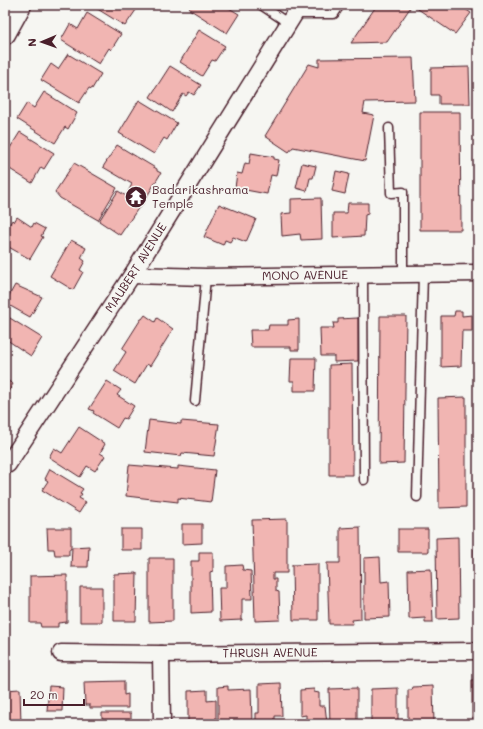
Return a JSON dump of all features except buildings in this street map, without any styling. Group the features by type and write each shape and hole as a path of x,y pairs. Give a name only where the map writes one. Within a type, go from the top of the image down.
{"street":[{"path":"5,34 21,5"},
{"name":"MAUBERT AVENUE","path":"5,466 8,464 132,275 294,14"},
{"name":"MONO AVENUE","path":"132,275 206,277 478,273"},
{"name":"THRUSH AVENUE","path":"61,653 161,654 478,651"},
{"path":"161,654 162,724"}],"lane":[{"path":"262,5 294,14 334,14 340,5"},
{"path":"389,128 391,193 403,192 403,274"},
{"path":"363,274 364,480"},
{"path":"417,497 423,274"},
{"path":"195,401 206,277"}],"place":[{"name":"Badarikashrama Temple","path":"136,197"}]}
